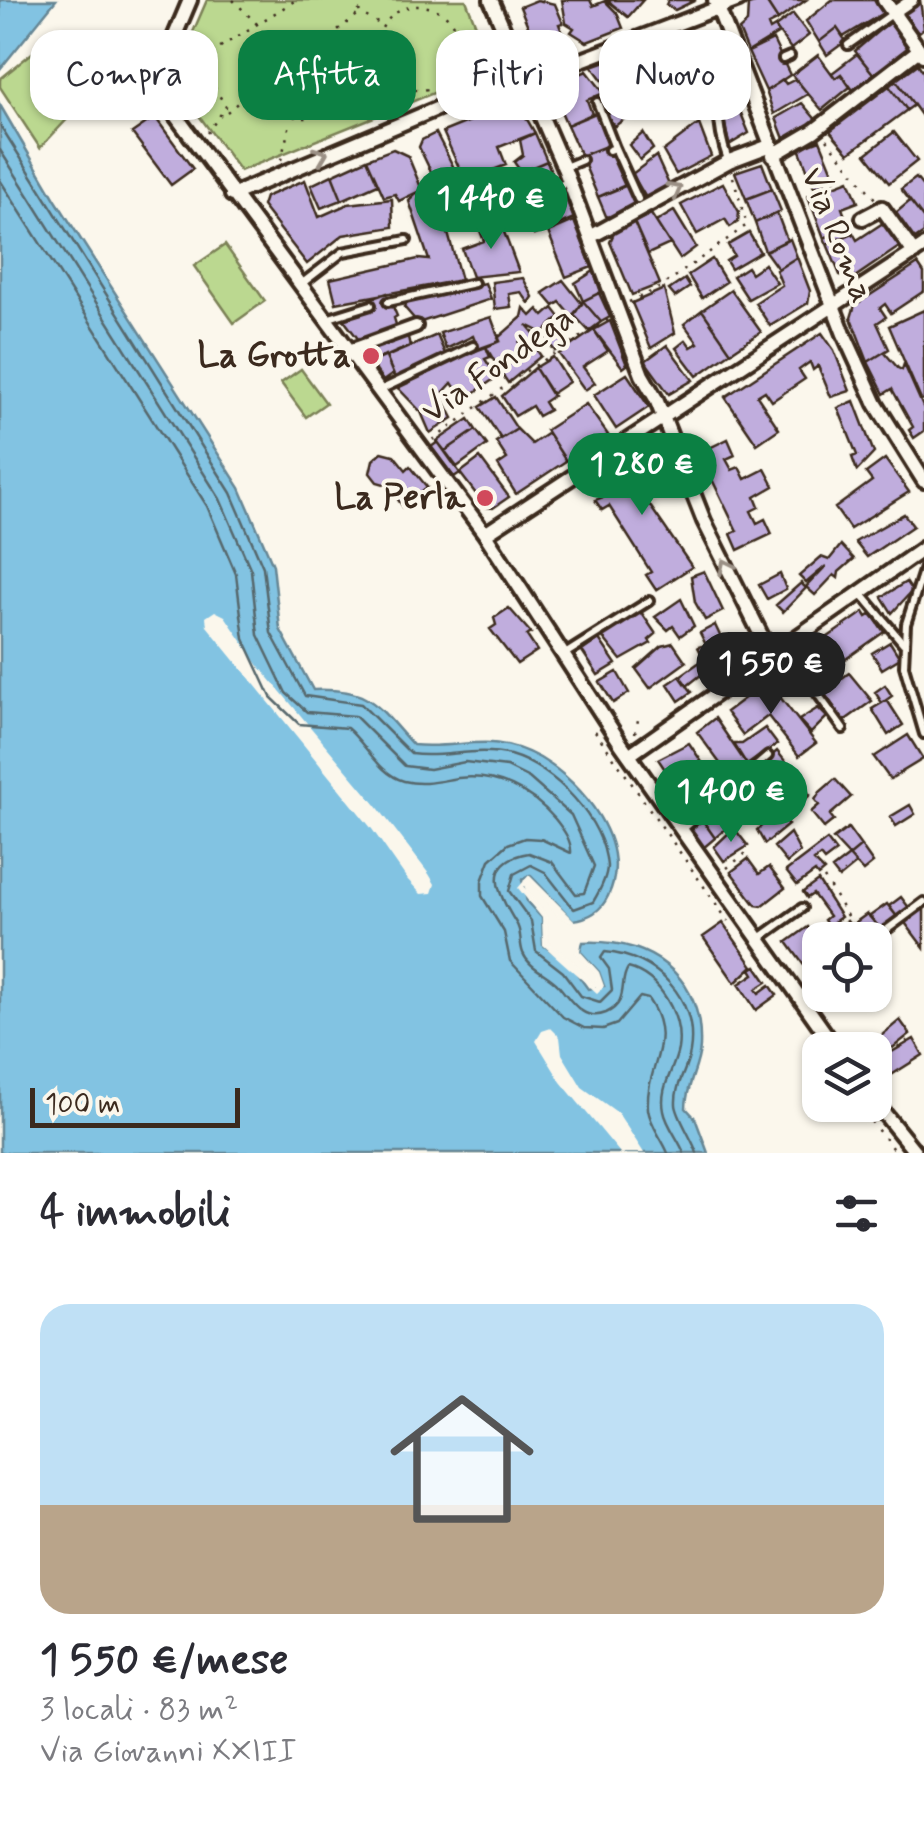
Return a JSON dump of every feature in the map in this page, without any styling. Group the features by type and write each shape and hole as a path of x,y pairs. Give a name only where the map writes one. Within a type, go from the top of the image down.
{"street":[{"path":"190,0 157,78 158,93 485,534 629,755 824,1032"},
{"path":"491,0 504,30"},
{"path":"579,57 716,4 739,0"},
{"path":"590,237 729,161 771,150 818,128 922,54 884,0"},
{"path":"893,13 912,0"},
{"name":"Via Roma","path":"716,4 728,30"},
{"name":"Via Roma","path":"751,87 771,150 876,404 924,481"},
{"path":"232,194 436,108"},
{"path":"543,120 704,521 776,649"},
{"path":"485,534 833,304 921,251 882,208 863,218"},
{"path":"347,351 416,326"},
{"path":"629,755 924,548"},
{"path":"891,1122 916,1153"}],"lane":[{"path":"848,44 893,13"},
{"path":"597,102 612,149 638,198"},
{"path":"723,120 729,161"},
{"path":"482,215 567,174 582,160"},
{"path":"299,286 343,252 407,240"},
{"path":"388,302 474,283"},
{"path":"325,320 372,305"},
{"path":"378,392 472,346"},
{"path":"915,468 924,454"},
{"path":"924,568 904,644 904,666 924,734"},
{"path":"860,592 904,644"},
{"path":"566,654 649,601"},
{"path":"776,649 844,729"},
{"path":"681,831 768,756"},
{"path":"892,926 924,902"},
{"path":"758,939 802,908"},
{"path":"798,997 802,994"}],"path":[{"path":"233,0 261,30"},
{"path":"225,114 225,98 208,78 206,61 215,47 294,0"},
{"path":"355,0 360,13 383,26"},
{"path":"382,30 394,13 432,5 437,0"},
{"path":"416,91 444,79 457,67 464,45 459,32 432,5"},
{"path":"337,30 360,13"},
{"path":"225,98 238,100"},
{"path":"195,144 238,102"},
{"path":"283,171 280,154 291,120"},
{"path":"818,128 882,208"},
{"name":"Via Fondega","path":"420,450 520,375 619,313 631,299 661,288 747,225 729,161"},
{"path":"635,734 638,720"},
{"path":"716,880 750,850"},
{"path":"824,878 851,922"},
{"path":"892,1052 912,1038"},
{"path":"871,1122 896,1153"}],"green space":[{"path":"207,0 466,0 478,30 436,30 436,92 416,100 416,30 238,30 238,120 366,120 240,171 202,120 218,120 218,30 194,30"},
{"path":"30,55 30,120 66,120 40,148 0,87 0,79"},
{"path":"225,245 265,301 234,323 194,266"},
{"path":"301,369 326,403 306,417 281,383"}],"water":[{"path":"0,0 56,0 30,30 0,69"},
{"path":"0,105 55,199 240,488 273,565 280,629 313,690 361,696 381,709 413,745 491,743 522,750 556,769 600,817 614,856 614,876 602,906 573,920 530,875 522,880 527,902 542,918 543,945 570,964 588,989 604,986 599,972 580,951 583,942 630,947 667,966 682,981 699,1021 700,1047 686,1108 695,1118 708,1153 0,1153"}],"pier":[{"path":"215,611 225,616 259,666 376,805 429,874 435,884 432,893 421,894 407,879 372,829 207,626 206,617"},
{"path":"529,875 578,924 559,917 530,880 524,887 547,916 548,942 573,961 596,987 595,974 575,952 582,937 580,951 599,972 604,986 597,993 543,945 542,918 518,888"},
{"path":"551,1028 560,1037 562,1054 582,1087 618,1113 644,1153 620,1153 561,1082 536,1041 542,1031"}],"building":[{"path":"537,0 555,4 563,23 559,24 561,30 530,30 520,7"},
{"path":"562,0 590,0 593,6 605,1 617,13 623,28 599,30 599,37 587,42 579,37 579,30 572,30 566,23"},
{"path":"607,0 643,0 628,17"},
{"path":"668,0 696,0 675,10 666,5"},
{"path":"765,0 778,20 768,25 770,30 775,27 779,33 751,50 751,30 739,30 747,23 748,5"},
{"path":"765,0 806,0 778,20"},
{"path":"832,0 874,0 883,13 843,37 837,28 819,42 806,21"},
{"path":"920,0 924,28 918,33 902,11"},
{"path":"793,14 809,35 791,49 775,27"},
{"path":"890,21 910,48 875,76 855,51"},
{"path":"837,28 846,41 827,55 819,42"},
{"path":"773,40 790,75 766,91 751,51"},
{"path":"857,54 875,76 853,90 841,74 835,78 832,73"},
{"path":"818,55 835,78 841,74 850,87 822,110 792,75"},
{"path":"918,64 924,73 924,119 896,80"},
{"path":"587,71 599,87 599,95 587,100 592,114 579,120 579,74"},
{"path":"796,79 808,94 774,114 766,91 783,80 786,84"},
{"path":"896,80 914,105 907,110 889,86"},
{"path":"889,86 907,110 849,153 830,131"},
{"path":"802,103 818,122 786,144 776,118"},
{"path":"598,112 611,144 581,156 567,125"},
{"path":"157,120 193,169 171,185 132,133"},
{"path":"473,120 527,120 535,133 499,147 506,165 465,181 443,132"},
{"path":"724,120 744,120 749,133 729,145"},
{"path":"699,124 711,156 676,174 663,151"},
{"path":"894,132 917,161 889,183 866,154"},
{"path":"436,133 456,172 436,182 419,147 422,140"},
{"path":"535,133 547,161 521,172 514,162 523,155 520,140"},
{"path":"643,133 653,149 640,160 629,145"},
{"path":"820,140 836,179 814,187 799,148"},
{"path":"607,146 625,186 598,197 581,156"},
{"path":"393,149 408,156 422,190 399,201 395,194 384,197 367,159"},
{"path":"656,156 670,187 646,198 632,174"},
{"path":"367,159 378,184 342,200 332,175"},
{"path":"547,161 556,184 530,195 521,172"},
{"path":"762,163 772,189 746,199 735,172"},
{"path":"332,175 342,200 321,208 311,185"},
{"path":"503,175 513,196 486,208 477,185"},
{"path":"916,178 924,188 924,219 901,189"},
{"path":"305,180 319,217 348,204 392,199 393,227 343,235 307,264 262,206 265,197"},
{"path":"849,180 858,202 842,208 849,227 824,238 808,196"},
{"path":"723,183 739,212 738,222 730,227 725,219 697,234 681,205"},
{"path":"456,184 471,213 455,219 443,189"},
{"path":"628,184 636,205 612,218 606,216 598,197"},
{"path":"562,189 574,218 534,235 522,205"},
{"path":"772,189 781,211 755,223 746,199"},
{"path":"436,190 461,280 336,303 330,279 418,259 429,260 409,201 416,194"},
{"path":"910,201 924,219 924,233 912,241 892,216"},
{"path":"674,211 696,247 680,259 656,222"},
{"path":"777,213 787,240 765,251 755,223"},
{"path":"651,214 670,244 648,254 634,222"},
{"path":"498,216 519,272 472,277 462,249 484,241 477,223"},
{"path":"574,221 592,267 566,277 548,232"},
{"path":"886,221 902,245 852,279 840,275 827,244 853,233 857,240"},
{"path":"634,222 660,284 632,295 610,242 614,233"},
{"path":"849,227 853,233 827,244 824,238"},
{"path":"749,233 760,252 731,269 726,261 734,256 728,245"},
{"path":"790,239 797,257 778,269 765,251"},
{"path":"797,257 810,291 808,303 770,326 755,303 782,285 776,270"},
{"path":"712,259 726,282 702,298 688,275"},
{"path":"764,264 777,283 748,299 733,276 747,267 751,273"},
{"path":"918,264 924,273 924,291 891,313 885,304 880,308 886,317 877,323 889,349 868,362 851,318 855,305"},
{"path":"594,271 601,292 583,301 575,283"},
{"path":"523,278 533,297 529,303 521,292 509,294 511,307 495,309 492,282"},
{"path":"685,279 690,287 675,297 669,290"},
{"path":"563,280 582,304 572,316 560,302 554,306 543,293"},
{"path":"485,283 491,299 418,323 404,307 412,298"},
{"path":"664,289 675,333 651,348 632,303"},
{"path":"731,290 761,332 731,352 702,310"},
{"path":"387,293 397,316 397,328 359,340 343,319 372,306 370,299"},
{"path":"599,293 610,317 601,322 583,301"},
{"path":"583,301 601,322 589,331 574,315"},
{"path":"524,308 531,316 538,309 544,316 553,308 560,317 543,333 527,325 538,338 526,349 519,341 522,349 499,369 486,347 500,341 498,338 522,317"},
{"path":"702,310 731,352 697,376 676,348 686,340 691,347 698,343 684,324"},
{"path":"924,310 924,399 921,400 889,326"},
{"path":"491,317 500,341 478,349 473,336 446,349 440,333"},
{"path":"610,321 627,365 623,368 594,330"},
{"path":"553,329 564,344 555,351 544,337"},
{"path":"594,330 608,351 583,367 595,383 585,390 559,354"},
{"path":"407,333 410,346 371,363 361,348"},
{"path":"822,333 834,350 850,391 831,397 818,366 813,370 810,362 799,370 805,379 772,401 765,391 757,396 779,429 757,444 725,397"},
{"path":"437,335 446,356 395,378 386,357"},
{"path":"667,345 693,380 669,394 645,361"},
{"path":"534,346 541,356 508,383 500,371"},
{"path":"486,347 490,357 485,359 497,377 464,400 452,383 441,395 453,418 430,433 421,412 398,388 408,376"},
{"path":"884,352 898,368 902,370 904,364 924,409 924,431 914,438 909,430 913,427 892,389 884,394 868,362"},
{"path":"385,355 393,374 383,381 371,363"},
{"path":"553,357 569,382 551,394 535,368"},
{"path":"535,368 553,396 544,402 549,410 538,416 532,406 515,416 502,396"},
{"path":"627,374 649,407 616,429 594,395"},
{"path":"496,397 517,429 501,439 480,407"},
{"path":"854,401 874,453 857,471 852,457 857,455 838,408"},
{"path":"586,404 608,435 566,461 546,430"},
{"path":"469,419 476,430 445,451 437,441"},
{"path":"517,429 532,444 548,433 566,461 516,494 498,465 507,459 496,442"},
{"path":"476,430 487,445 457,467 445,451"},
{"path":"728,439 735,455 726,459 732,470 739,467 745,479 765,469 774,486 755,497 759,507 751,511 757,523 765,519 772,534 738,550 731,534 737,531 707,469 703,471 695,455"},
{"path":"438,442 460,473 454,477 431,447"},
{"path":"646,448 662,473 644,485 641,480 635,484 692,567 656,590 646,575 651,572 609,506 602,510 595,500 603,497 594,481"},
{"path":"382,452 394,455 406,470 410,466 427,487 403,507 388,485 377,482 370,473 373,460"},
{"path":"480,458 509,497 493,508 486,507 460,473"},
{"path":"885,459 909,492 850,529 835,508 872,481 866,473"},
{"path":"904,514 913,526 867,557 855,542"},
{"path":"841,545 854,559 839,572 838,578 834,575 815,595 806,587 826,566 806,583 799,576 821,557 829,560"},
{"path":"704,571 723,611 705,620 695,602 691,576"},
{"path":"780,574 786,589 767,599 759,585"},
{"path":"906,582 912,591 892,613 882,597"},
{"path":"801,583 806,588 783,612 776,605"},
{"path":"681,599 694,626 680,636 673,626 668,630 655,617"},
{"path":"509,608 531,633 527,636 537,651 517,664 490,629 496,625 494,618"},
{"path":"639,609 656,634 649,640 651,643 621,660 601,635"},
{"path":"864,612 867,617 872,614 884,632 816,680 803,662 808,658 805,653"},
{"path":"715,625 723,642 716,646 730,664 719,670 716,663 687,686 680,676 704,659 698,647 706,645 700,633"},
{"path":"599,639 616,664 598,675 582,651"},
{"path":"890,642 900,658 882,669 872,653"},
{"path":"673,643 686,662 650,688 636,669 662,646"},
{"path":"617,672 629,693 613,703 600,682"},
{"path":"849,673 872,701 844,721 823,692"},
{"path":"680,676 692,692 679,701 668,684"},
{"path":"762,685 773,688 816,743 799,756 768,716 743,735 726,712"},
{"path":"885,685 892,696 882,703 875,692"},
{"path":"887,700 903,725 888,735 872,709"},
{"path":"818,708 827,717 811,733 799,720"},
{"path":"715,718 747,765 730,777 697,732"},
{"path":"765,728 777,744 747,765 734,744 742,744"},
{"path":"908,735 923,759 890,779 874,757"},
{"path":"689,743 716,783 690,807 658,759"},
{"path":"777,751 793,771 715,838 701,818"},
{"path":"792,776 803,787 785,803 782,800 788,794 780,787"},
{"path":"835,779 851,797 830,815 834,820 824,828 811,812 819,805 815,800 820,792"},
{"path":"803,787 810,795 783,820 788,825 765,844 757,830"},
{"path":"910,805 915,814 896,826 890,817"},
{"path":"701,818 715,838 702,849 688,830"},
{"path":"734,828 748,846 724,861 714,847"},
{"path":"848,828 861,846 849,856 833,839"},
{"path":"790,833 800,852 787,863 774,847"},
{"path":"827,840 836,852 824,861 820,856 814,861 824,871 818,876 815,872 797,885 786,871"},
{"path":"861,846 873,863 863,871 849,856"},
{"path":"849,856 856,864 839,878 832,869"},
{"path":"748,859 759,874 769,867 785,888 762,906 756,905 731,872"},
{"path":"818,881 841,917 825,922 829,916 813,894 807,898 803,892"},
{"path":"901,897 910,909 898,918 889,906"},
{"path":"887,904 898,918 892,922 875,922 870,916"},
{"path":"924,908 924,948 903,920"},
{"path":"867,914 874,922 856,922"},
{"path":"723,923 753,966 735,983 703,937"},
{"path":"802,931 802,963 787,942"},
{"path":"756,966 767,982 756,989 759,993 770,985 777,995 756,1010 739,984 754,974 751,969"},
{"path":"900,1020 910,1034 892,1048 892,1032 886,1032"},
{"path":"914,1039 923,1055 892,1075 892,1052"}],"place":[{"name":"La Grotta","path":"371,356"},
{"name":"La Perla","path":"485,498"}]}
